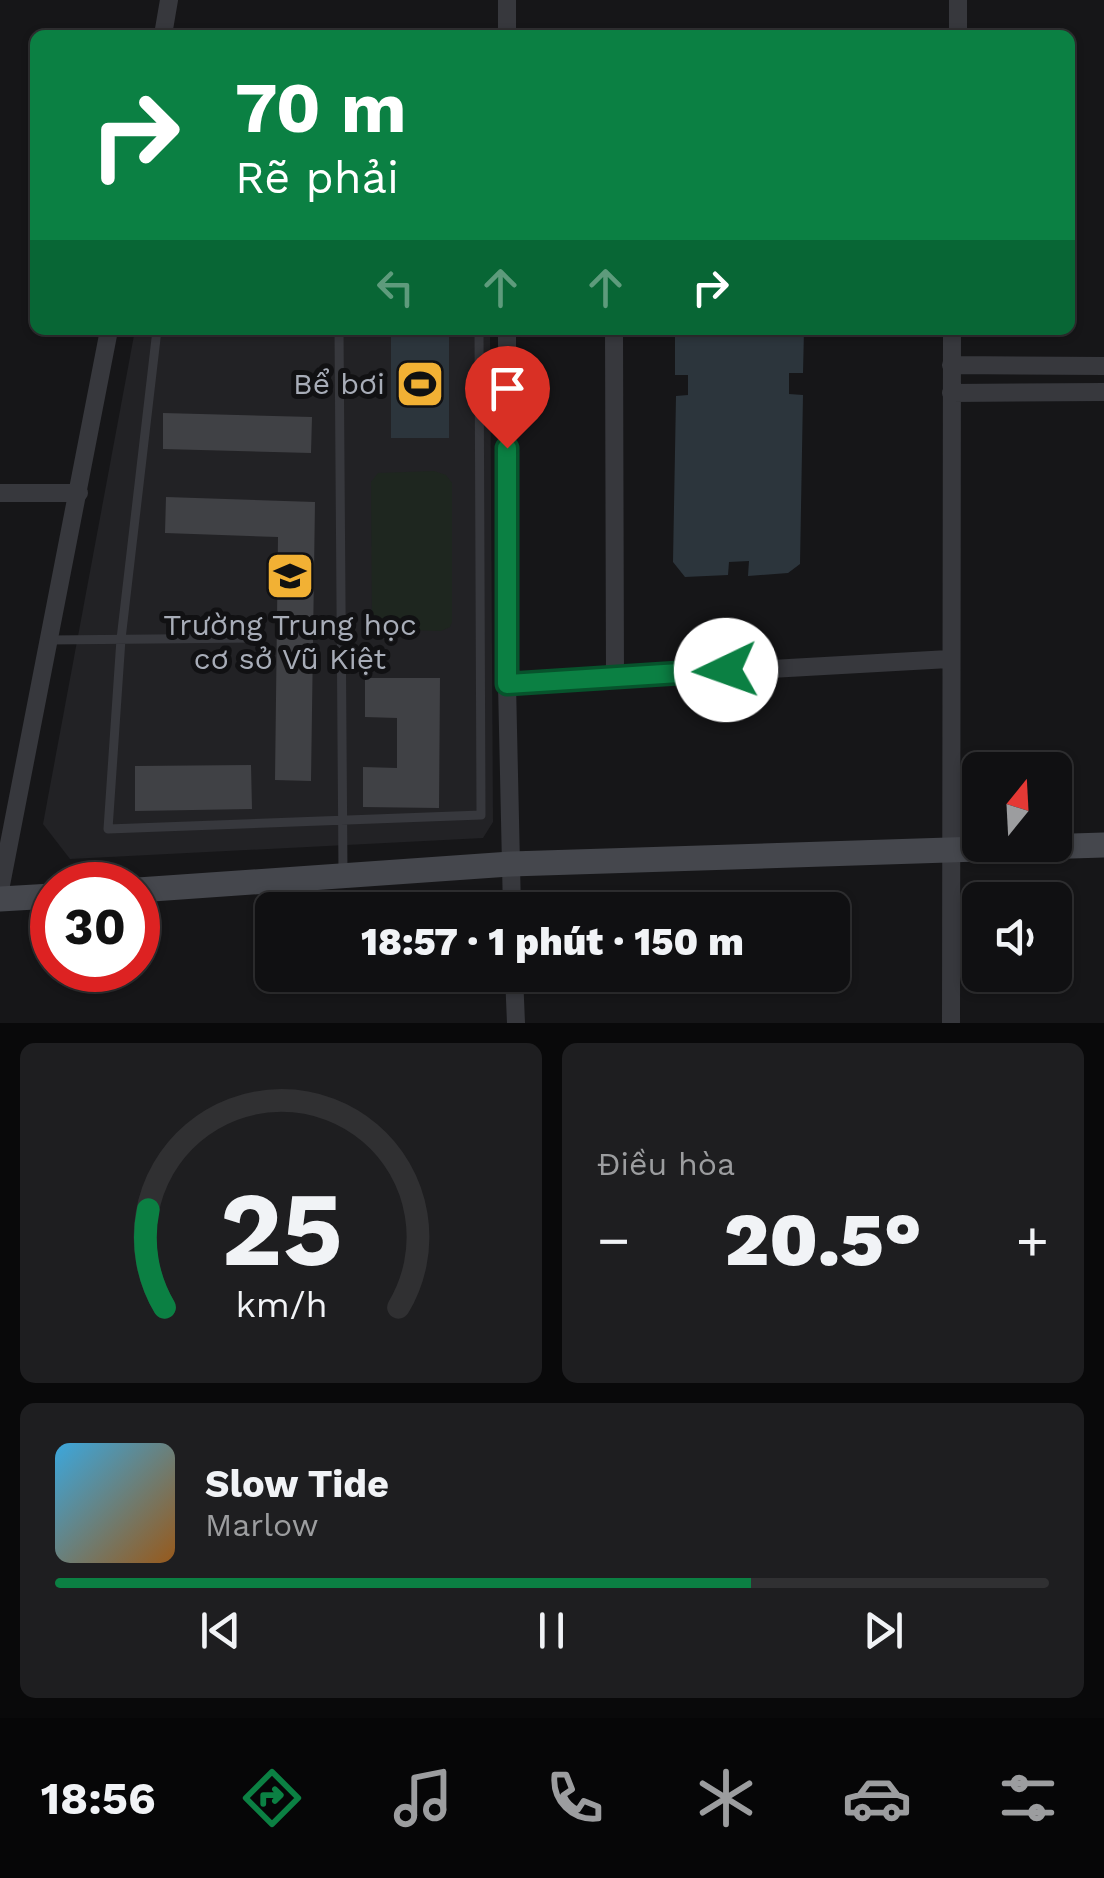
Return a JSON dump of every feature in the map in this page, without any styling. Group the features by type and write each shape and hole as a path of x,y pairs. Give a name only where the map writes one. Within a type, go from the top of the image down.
{"street":[{"path":"164,30 169,0"},
{"path":"507,0 507,30"},
{"path":"958,0 958,30"},
{"path":"0,890 109,335"},
{"path":"507,335 512,892"},
{"path":"614,335 615,676"},
{"path":"950,1023 952,335"},
{"path":"951,365 1104,366"},
{"path":"952,393 1104,392"},
{"path":"0,492 78,492"},
{"path":"507,684 949,659"},
{"path":"160,888 511,864 1104,845"},
{"path":"0,899 30,897"},
{"path":"515,992 516,1023"}],"lane":[{"path":"156,335 121,639 108,830 481,815 479,335"},
{"path":"340,335 343,876"},
{"path":"50,640 256,638"}],"shaded area":[{"name":"Trường Trung học cơ sở Vũ Kiệt","path":"134,335 490,335 493,822 483,838 70,859 43,824"},
{"name":"Bể bơi","path":"391,335 449,335 449,438 391,438"},
{"path":"675,335 804,335 803,373 789,373 789,394 803,395 800,564 788,573 748,576 749,561 729,562 728,575 685,577 673,562 676,396 688,395 688,375 675,375"},
{"path":"434,471 446,475 452,483 452,622 441,631 378,629 372,620 371,482 378,473"}],"building":[{"path":"163,413 312,417 311,453 163,449"},
{"path":"166,497 315,502 311,781 275,780 278,537 165,533"},
{"path":"365,678 440,678 439,808 363,807 363,767 397,768 397,718 365,717"},
{"path":"251,765 252,809 135,811 135,766"}],"place":[{"name":"Bể bơi","path":"420,384"},
{"name":"Trường Trung học cơ sở Vũ Kiệt","path":"290,576"}],"route":[{"path":"507,448 507,684 726,670"}]}
